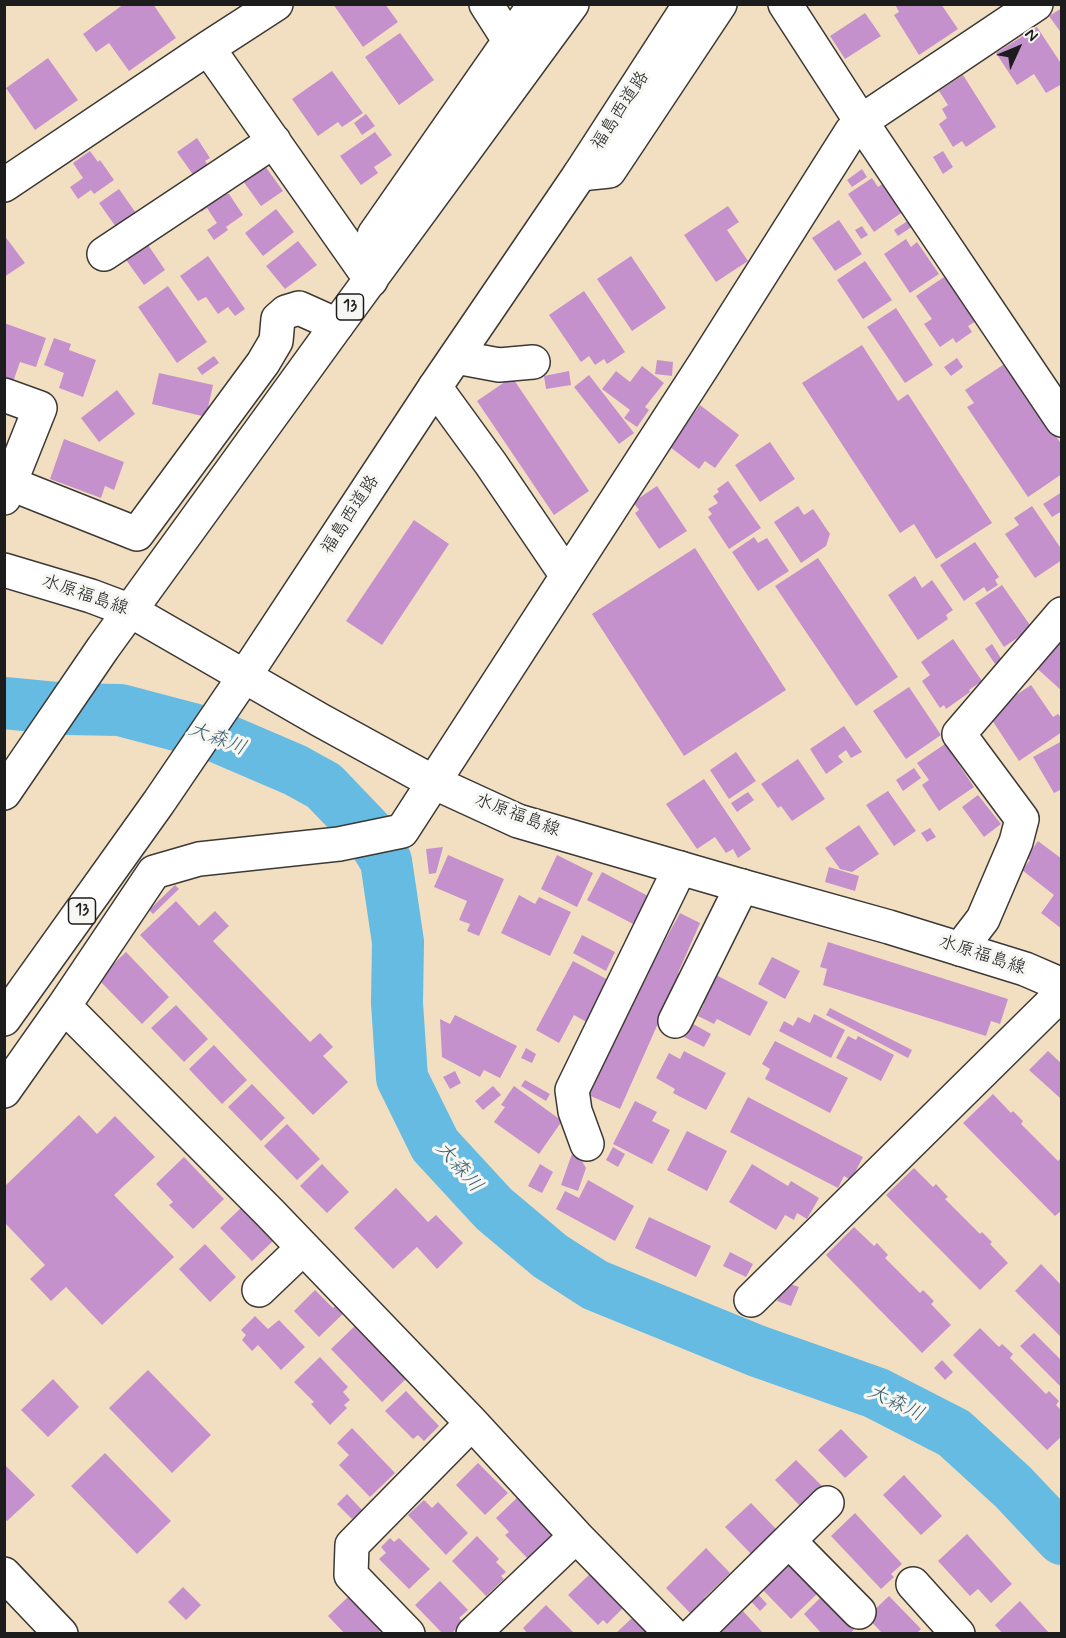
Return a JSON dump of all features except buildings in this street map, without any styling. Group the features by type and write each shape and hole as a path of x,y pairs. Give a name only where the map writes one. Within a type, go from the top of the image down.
{"main road":[{"path":"4,184 276,4"},
{"path":"486,4 509,40"},
{"path":"370,280 374,235 534,4"},
{"name":"13","path":"4,793 103,648 572,4"},
{"name":"福島西道路","path":"4,1019 159,802 244,677 435,387 580,174 690,4"},
{"path":"580,174 609,171 720,4"},
{"path":"785,4 862,123 1062,420"},
{"path":"4,1091 154,872 199,859 339,844 402,831 705,363 851,132 875,112 1036,4"},
{"path":"208,48 370,280"},
{"path":"104,254 274,141"},
{"path":"4,395 40,408 8,491 137,534 263,363 276,340 278,319 286,312 299,308 337,325"},
{"path":"456,357 499,365 533,362"},
{"path":"435,387 491,464 567,576"},
{"name":"水原福島線","path":"4,570 91,596 131,611 433,782 518,821 889,927 1025,969 1062,985"},
{"path":"960,949 983,919 1016,842 1022,819 958,734 1062,614"},
{"path":"587,1144 575,1111 572,1090 680,868"},
{"path":"675,1021 742,886"},
{"path":"750,1300 1062,993"},
{"path":"64,1006 303,1248 672,1634"},
{"path":"259,1290 303,1248"},
{"path":"408,1634 351,1575 352,1545 472,1423"},
{"path":"694,1634 827,1503"},
{"path":"473,1634 576,1536"},
{"path":"789,1541 860,1612"},
{"path":"4,1574 61,1634"},
{"path":"913,1584 944,1629"}],"waterway":[{"name":"大森川","path":"4,703 67,709 120,710 211,734 295,770 324,786 369,833 386,861 398,942 397,1003 402,1078 435,1145 494,1209 550,1256 595,1285 757,1351 876,1393 954,1433 1013,1487 1062,1539"}]}
